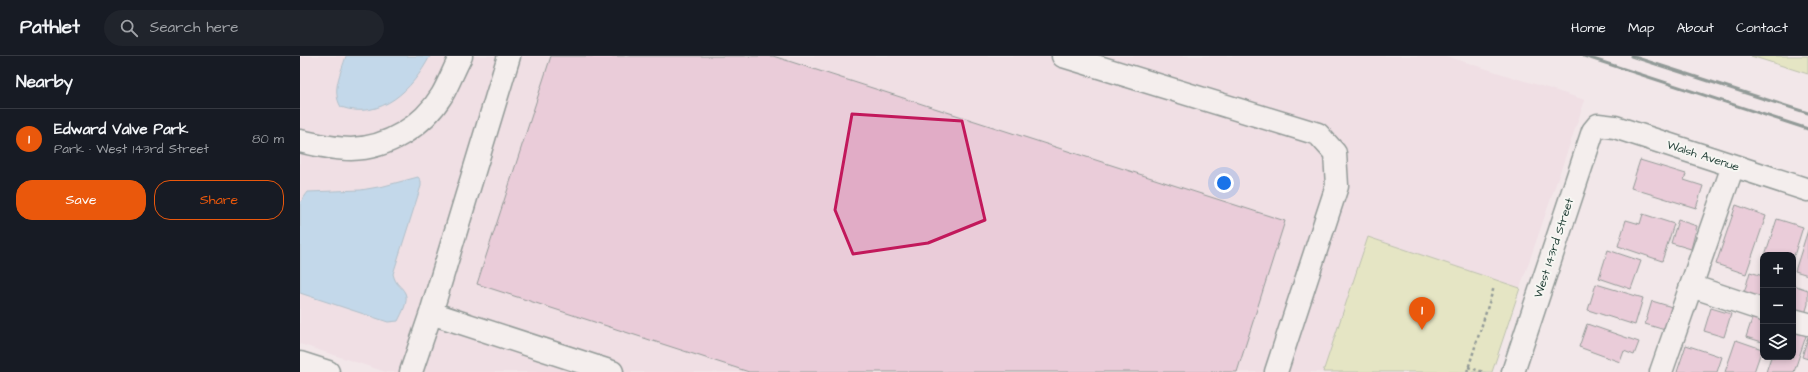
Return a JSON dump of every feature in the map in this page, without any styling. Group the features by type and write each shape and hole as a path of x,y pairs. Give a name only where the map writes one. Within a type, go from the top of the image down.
{"street":[{"path":"300,141 325,147 352,149 380,144 405,133 428,114 442,95 460,56"},
{"path":"411,372 431,312 509,56"},
{"path":"1063,56 1318,134 1335,153 1337,186 1276,372"},
{"name":"Walsh Avenue","path":"1598,126 1615,127 1808,190"},
{"name":"West 143rd Street","path":"1513,372 1593,131 1598,126"},
{"path":"1661,372 1733,166"},
{"path":"1691,286 1760,309"},
{"path":"431,312 612,372"},
{"path":"1796,321 1808,324"},
{"path":"300,363 328,372"}],"path":[{"path":"1467,372 1494,287"},
{"path":"1468,367 1482,372"}],"highlighted area":[{"path":"852,114 962,121 985,220 928,243 853,254 835,210"}],"shaded area":[{"path":"301,56 1446,56 1585,100 1520,288 1368,237 1323,372 386,372 300,344"}],"green space":[{"path":"1751,56 1808,56 1808,74"},
{"path":"1368,237 1520,288 1492,372 1323,372"}],"water":[{"path":"346,56 430,56 415,80 394,99 382,106 369,110 356,110 341,107 338,101 338,82"},
{"path":"418,177 421,181 421,186 393,274 406,296 404,307 398,321 388,322 300,293 300,203 308,192 361,190 384,186"}],"building":[{"path":"551,56 773,56 1285,221 1237,372 749,372 477,284"},
{"path":"1640,160 1686,174 1684,180 1703,186 1696,208 1631,188"},
{"path":"1736,205 1766,216 1746,274 1716,264"},
{"path":"1643,214 1674,224 1662,261 1618,246 1626,220 1640,224"},
{"path":"1777,219 1803,227 1795,252 1766,252"},
{"path":"1678,220 1697,226 1691,249 1671,243"},
{"path":"1808,230 1808,275 1796,271"},
{"path":"1608,250 1641,261 1631,289 1599,278"},
{"path":"1750,272 1760,275 1760,298 1744,293"},
{"path":"1596,284 1643,298 1635,325 1588,310"},
{"path":"1796,286 1808,290 1808,304 1805,314 1796,311"},
{"path":"1652,301 1672,307 1665,330 1645,324"},
{"path":"1711,308 1731,314 1724,337 1704,331"},
{"path":"1753,316 1760,318 1760,341 1746,337"},
{"path":"1587,324 1639,342 1634,355 1624,351 1620,362 1579,347"},
{"path":"1796,329 1807,333 1794,372 1766,372 1770,360 1796,360"},
{"path":"1808,337 1808,359 1802,357"},
{"path":"1736,340 1760,348 1760,355 1754,372 1725,372"},
{"path":"1686,345 1722,357 1717,372 1677,372"}],"railway":[{"path":"1584,56 1808,129"},
{"path":"1631,56 1808,113"}],"place":[{"name":"Edward Valve Park","path":"1422,330"}]}
